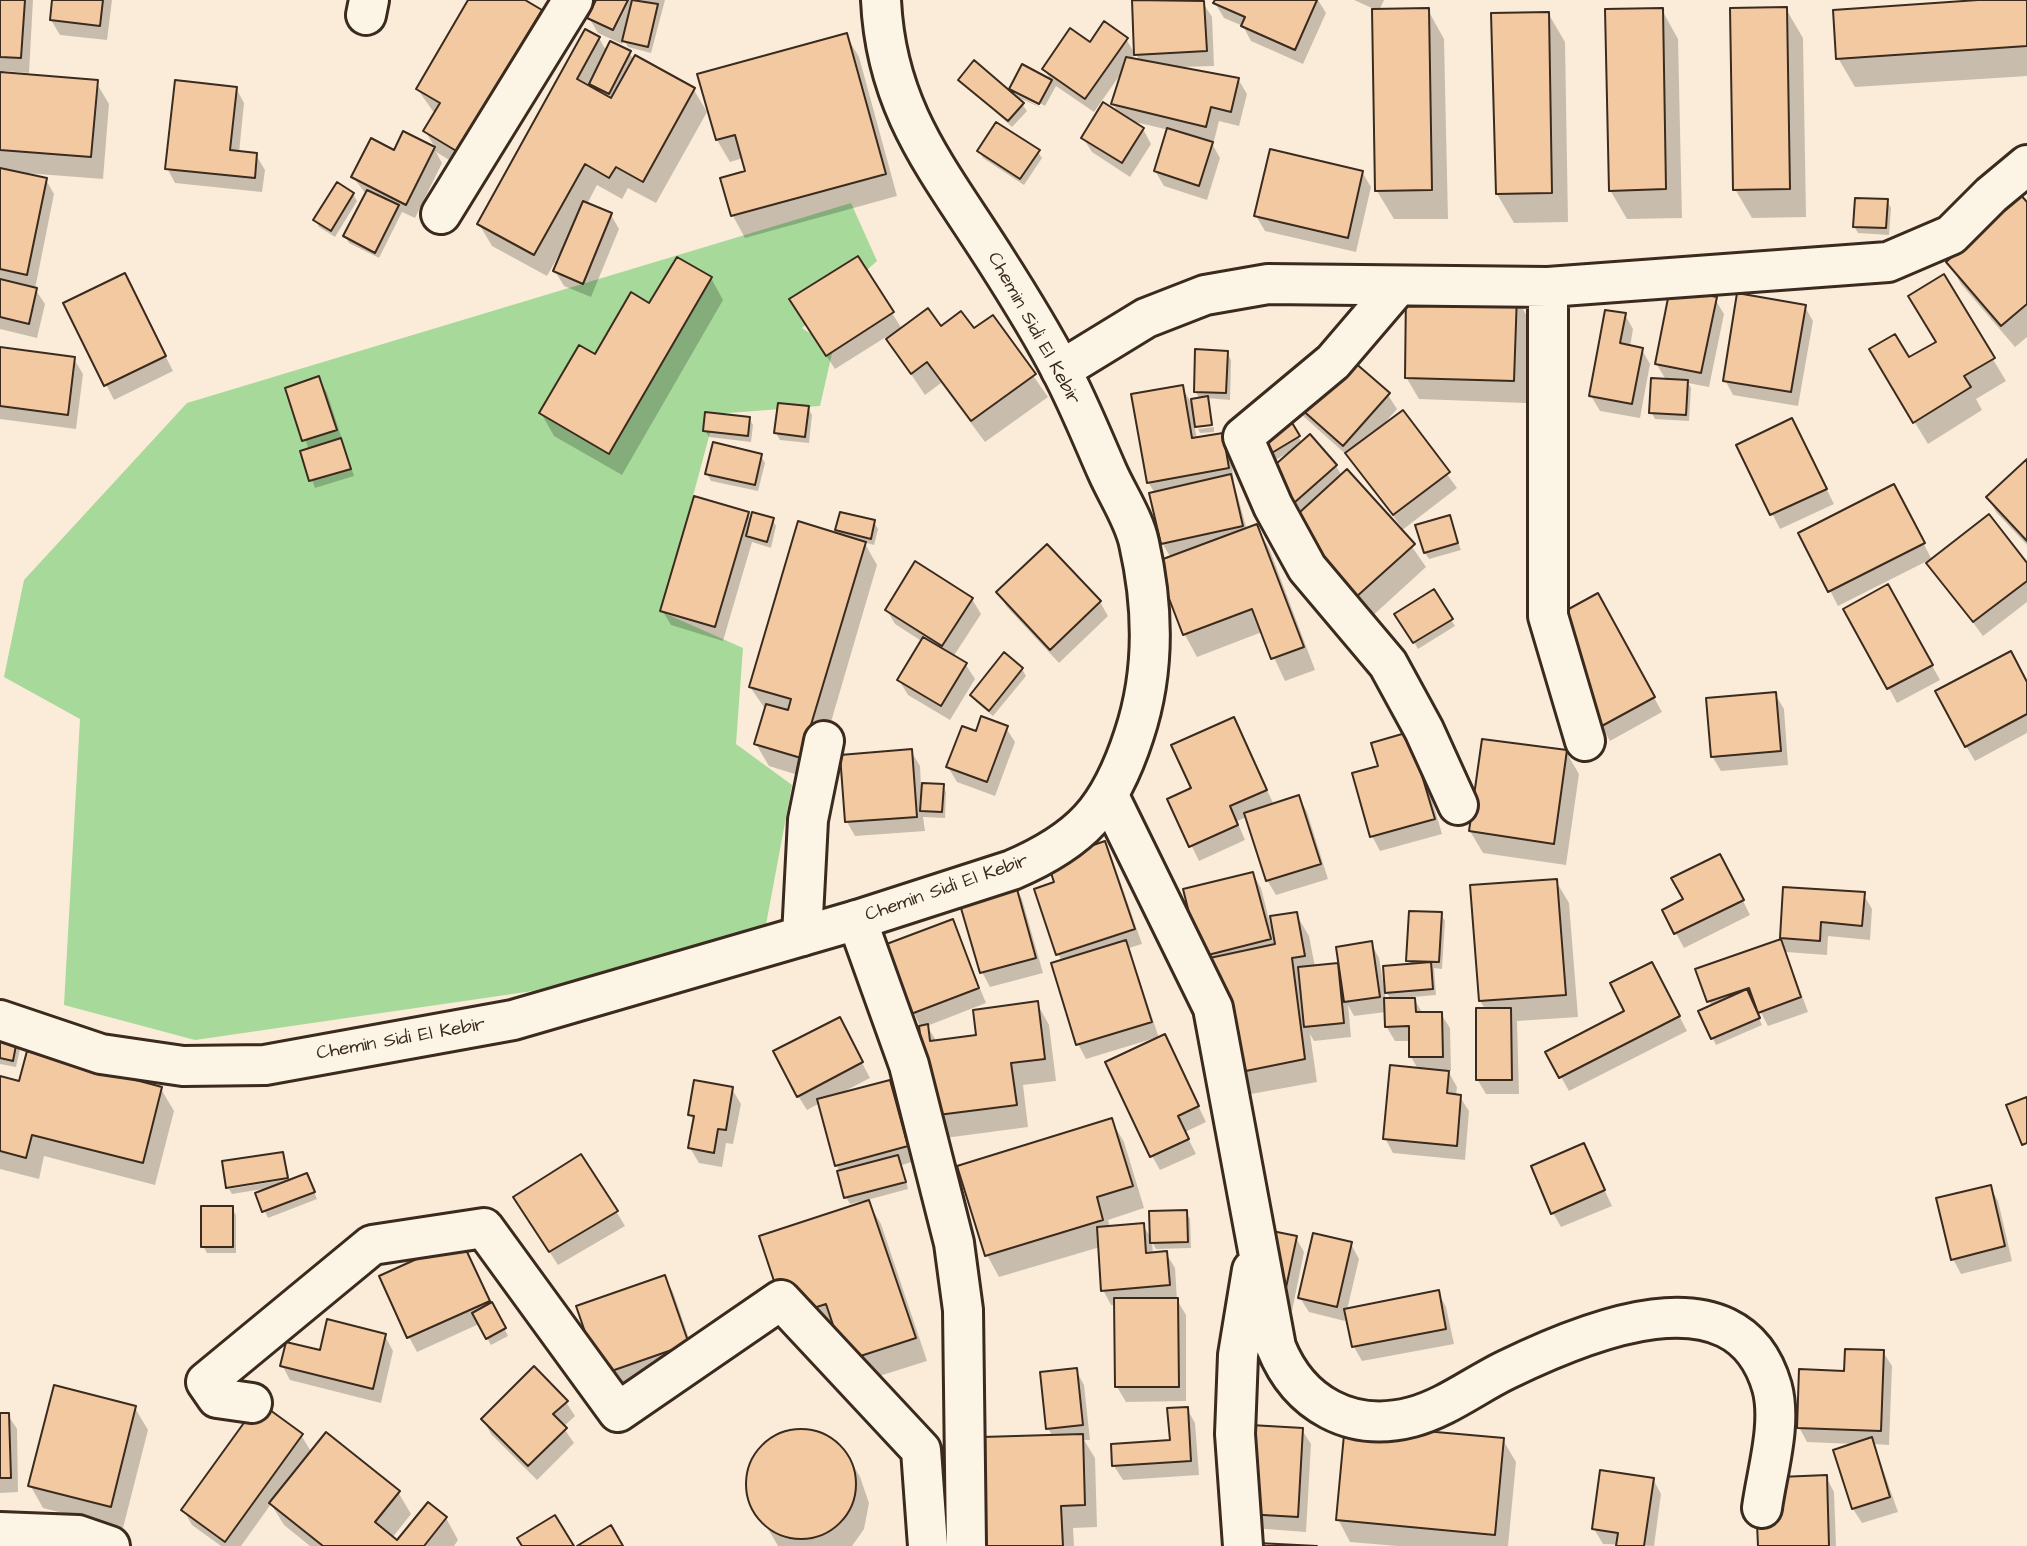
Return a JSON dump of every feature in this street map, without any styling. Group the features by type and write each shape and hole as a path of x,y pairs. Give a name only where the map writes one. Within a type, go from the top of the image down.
{"street":[{"path":"441,214 573,0"},
{"name":"Chemin Sidi El Kebir","path":"0,1020 101,1054 183,1066 265,1065 513,1020 857,920 1012,870 1049,854 1083,829 1109,796 1126,760 1146,699 1152,636 1139,541 1061,370 994,257 933,165 901,105 883,39 881,0"},
{"path":"1061,370 1146,318 1205,295 1268,284 1548,287 1888,262 1951,236 1991,195 2027,165"},
{"path":"1398,286 1333,362 1243,437 1273,506 1307,568 1388,664 1424,730 1458,805"},
{"path":"1548,287 1548,616 1585,741"},
{"path":"802,936 808,820 824,741"},
{"path":"1109,796 1213,1008 1276,1348 1284,1369 1297,1387 1314,1402 1359,1419 1385,1421 1411,1418 1436,1409 1507,1370 1624,1322 1653,1317 1713,1324 1733,1334 1750,1348 1763,1367 1772,1388 1775,1410 1762,1508"},
{"path":"857,920 909,1065 954,1243 963,1310 966,1546"},
{"path":"251,1403 217,1398 206,1382 372,1245 484,1228 618,1412 781,1300 921,1450 928,1546"},
{"path":"1243,1546 1235,1434 1238,1356 1256,1248"},
{"path":"0,1532 78,1535 110,1546"}],"green space":[{"path":"851,203 877,261 802,328 833,349 820,406 715,414 662,612 743,648 736,744 792,785 765,930 533,991 195,1040 64,1005 80,719 4,677 24,580 187,403"}],"building":[{"path":"0,0 25,0 21,58 0,57"},
{"path":"52,0 103,0 100,26 50,20"},
{"path":"468,0 525,0 542,10 458,152 423,131 440,103 416,89"},
{"path":"596,0 628,0 613,30 587,18"},
{"path":"632,0 658,4 648,47 622,41"},
{"path":"1132,0 1204,1 1207,51 1134,55"},
{"path":"1215,0 1317,0 1295,50 1241,26 1245,17 1213,3"},
{"path":"1978,0 2027,0 2027,46 1836,59 1833,10"},
{"path":"1787,7 1790,189 1733,190 1730,8"},
{"path":"1429,8 1432,190 1375,191 1372,9"},
{"path":"1663,8 1666,189 1609,191 1605,9"},
{"path":"1549,12 1552,193 1496,194 1491,13"},
{"path":"1104,21 1128,38 1085,99 1042,69 1070,28 1090,42"},
{"path":"585,29 600,37 577,79 611,98 635,55 695,88 643,182 616,167 609,178 585,164 534,255 477,224"},
{"path":"847,33 886,174 731,216 720,178 745,171 735,135 716,140 697,74"},
{"path":"610,41 631,51 609,94 589,84"},
{"path":"1126,57 1239,78 1231,112 1211,107 1206,127 1111,104"},
{"path":"974,60 1024,103 1008,121 958,80"},
{"path":"1022,64 1052,80 1039,104 1009,89"},
{"path":"0,72 98,80 91,157 0,150"},
{"path":"175,80 237,87 230,150 257,153 255,178 165,169"},
{"path":"1103,102 1144,128 1122,163 1081,138"},
{"path":"996,122 1040,150 1020,179 977,151"},
{"path":"1167,128 1213,142 1199,186 1154,171"},
{"path":"403,131 435,147 406,205 351,177 371,138 394,150"},
{"path":"1270,149 1363,171 1348,238 1254,216"},
{"path":"0,168 47,178 27,275 0,269"},
{"path":"337,182 354,193 331,231 313,220"},
{"path":"367,190 399,205 375,253 343,236"},
{"path":"2019,193 2027,202 2027,304 2001,326 1946,262 1998,217 1995,214"},
{"path":"1855,198 1888,199 1886,228 1853,227"},
{"path":"583,201 612,213 583,284 553,271"},
{"path":"858,256 894,312 826,356 789,299"},
{"path":"677,257 712,277 609,454 539,413 579,345 595,354 631,292 649,303"},
{"path":"125,273 166,356 104,386 63,303"},
{"path":"1944,274 1995,358 1964,376 1971,387 1913,423 1869,349 1895,334 1909,357 1936,342 1908,296"},
{"path":"0,279 37,288 29,324 0,317"},
{"path":"1670,288 1717,297 1701,373 1655,364"},
{"path":"1406,290 1517,294 1514,381 1405,378"},
{"path":"1737,293 1806,305 1791,392 1723,381"},
{"path":"928,308 941,326 961,311 974,328 993,315 1036,374 971,421 927,362 911,374 886,339"},
{"path":"1605,310 1626,313 1620,343 1643,348 1632,404 1589,396"},
{"path":"0,347 75,357 68,415 0,406"},
{"path":"1338,348 1390,393 1343,446 1291,400"},
{"path":"1195,349 1228,351 1226,393 1194,392"},
{"path":"319,376 337,430 302,441 285,388"},
{"path":"1651,378 1688,380 1686,415 1649,413"},
{"path":"1183,385 1192,438 1223,433 1229,468 1147,483 1131,394"},
{"path":"1208,396 1212,425 1195,427 1191,399"},
{"path":"778,403 809,406 805,437 774,433"},
{"path":"1403,410 1450,472 1393,515 1345,453"},
{"path":"705,412 750,417 748,436 703,431"},
{"path":"1288,416 1300,436 1250,466 1238,446"},
{"path":"1792,418 1827,489 1770,515 1736,445"},
{"path":"1310,434 1337,465 1286,510 1259,479"},
{"path":"341,438 351,469 309,481 300,451"},
{"path":"713,442 762,454 755,485 705,474"},
{"path":"2027,459 2027,541 1986,497"},
{"path":"1347,469 1415,544 1355,598 1288,523"},
{"path":"1231,474 1243,526 1161,544 1149,493"},
{"path":"1894,484 1925,543 1828,592 1798,533"},
{"path":"694,496 749,512 715,627 660,611"},
{"path":"752,512 774,518 767,542 746,536"},
{"path":"840,512 875,520 871,539 835,530"},
{"path":"1989,514 2027,563 2027,581 1973,622 1926,563"},
{"path":"1450,515 1458,543 1424,553 1415,525"},
{"path":"798,521 866,542 801,758 754,744 766,704 788,710 791,699 749,687"},
{"path":"1257,524 1304,647 1271,659 1252,609 1183,635 1155,562"},
{"path":"1047,544 1101,601 1050,650 996,592"},
{"path":"915,561 973,598 942,646 885,610"},
{"path":"1888,584 1933,665 1887,689 1843,609"},
{"path":"1434,589 1453,619 1413,643 1394,614"},
{"path":"1598,593 1655,697 1600,727 1543,623"},
{"path":"923,637 967,663 941,706 897,680"},
{"path":"2011,651 2027,682 2027,714 1965,747 1935,691"},
{"path":"1004,652 1023,668 989,711 970,695"},
{"path":"1776,692 1781,751 1711,757 1706,698"},
{"path":"981,716 1008,726 987,782 946,767 962,726 976,731"},
{"path":"1234,717 1267,790 1230,806 1238,825 1189,847 1167,799 1191,788 1171,745"},
{"path":"1409,732 1435,819 1370,837 1352,773 1378,766 1371,743"},
{"path":"1482,739 1567,750 1554,844 1469,831"},
{"path":"912,749 917,817 845,822 840,755"},
{"path":"922,783 944,784 942,812 920,811"},
{"path":"1299,795 1321,864 1266,881 1244,813"},
{"path":"1105,841 1135,929 1056,955 1034,889 1054,882 1047,861"},
{"path":"1720,854 1744,900 1674,934 1662,910 1683,899 1671,878"},
{"path":"1253,872 1271,939 1200,957 1183,889"},
{"path":"1557,879 1566,995 1479,1001 1470,885"},
{"path":"1015,882 1036,958 980,973 958,898"},
{"path":"1783,887 1865,892 1862,926 1821,922 1820,941 1780,938"},
{"path":"1409,911 1442,912 1439,962 1406,961"},
{"path":"1297,912 1305,956 1292,958 1305,1059 1226,1075 1205,959 1275,944 1270,916"},
{"path":"953,919 979,988 911,1014 884,945"},
{"path":"1781,939 1801,997 1758,1013 1749,988 1707,1002 1695,969"},
{"path":"1126,940 1152,1022 1076,1045 1051,963"},
{"path":"1372,941 1380,997 1344,1002 1336,947"},
{"path":"1431,962 1433,989 1385,993 1383,966"},
{"path":"1652,962 1680,1016 1559,1078 1545,1052 1624,1011 1610,983"},
{"path":"1338,963 1344,1023 1304,1027 1298,967"},
{"path":"1747,989 1760,1018 1711,1039 1698,1011"},
{"path":"1384,998 1415,998 1416,1012 1442,1012 1443,1057 1409,1057 1409,1026 1385,1027"},
{"path":"1038,1001 1045,1059 1011,1063 1017,1105 930,1116 919,1026 928,1024 930,1041 976,1035 973,1010"},
{"path":"1476,1008 1511,1008 1512,1080 1476,1080"},
{"path":"840,1017 863,1062 797,1097 773,1051"},
{"path":"1165,1034 1199,1106 1178,1116 1189,1139 1150,1157 1105,1062"},
{"path":"0,1037 17,1040 13,1061 0,1058"},
{"path":"27,1051 162,1087 143,1163 32,1135 26,1158 0,1151 0,1076 19,1081"},
{"path":"1390,1065 1449,1071 1447,1093 1461,1095 1457,1146 1383,1139"},
{"path":"694,1080 733,1087 726,1130 718,1129 714,1153 688,1148 694,1116 688,1115"},
{"path":"890,1080 908,1146 835,1166 817,1099"},
{"path":"2027,1097 2027,1143 2022,1145 2006,1105"},
{"path":"1112,1118 1133,1186 1097,1197 1103,1220 985,1256 957,1166"},
{"path":"1584,1143 1605,1190 1551,1214 1531,1166"},
{"path":"283,1152 288,1178 226,1188 222,1161"},
{"path":"581,1154 618,1211 549,1252 513,1197"},
{"path":"898,1155 906,1182 844,1198 837,1171"},
{"path":"307,1173 315,1192 262,1212 255,1193"},
{"path":"1991,1185 2005,1246 1951,1260 1936,1198"},
{"path":"869,1200 916,1338 845,1361 826,1304 786,1317 759,1236"},
{"path":"201,1206 233,1206 233,1247 201,1247"},
{"path":"1187,1210 1188,1242 1150,1243 1149,1211"},
{"path":"1144,1223 1146,1253 1167,1251 1170,1285 1101,1291 1097,1227"},
{"path":"1267,1230 1297,1236 1284,1297"},
{"path":"1313,1233 1352,1242 1337,1307 1298,1298"},
{"path":"461,1239 490,1301 407,1338 379,1276"},
{"path":"665,1275 689,1344 600,1375 576,1306"},
{"path":"1439,1290 1446,1329 1352,1347 1344,1309"},
{"path":"1114,1298 1178,1298 1179,1387 1115,1387"},
{"path":"492,1302 506,1328 486,1339 472,1313"},
{"path":"327,1319 386,1334 373,1389 280,1366 286,1342 320,1350"},
{"path":"1845,1349 1884,1350 1881,1431 1797,1428 1799,1369 1844,1371"},
{"path":"534,1366 568,1401 553,1414 567,1428 528,1466 481,1419"},
{"path":"1077,1368 1083,1425 1046,1429 1040,1372"},
{"path":"54,1385 136,1406 111,1507 28,1486"},
{"path":"259,1402 303,1434 225,1542 181,1510"},
{"path":"1188,1407 1191,1461 1112,1466 1111,1444 1170,1440 1167,1408"},
{"path":"0,1413 9,1413 11,1478 0,1478"},
{"path":"1233,1424 1303,1428 1298,1517 1228,1513"},
{"path":"1345,1424 1504,1438 1495,1535 1336,1520"},
{"path":"801,1429 822,1433 840,1445 852,1463 856,1484 852,1505 840,1523 822,1535 801,1539 780,1535 762,1523 750,1505 746,1484 750,1463 762,1445 780,1433"},
{"path":"326,1432 400,1491 375,1522 397,1540 428,1502 447,1517 424,1546 323,1546 269,1503"},
{"path":"1083,1434 1085,1505 1061,1506 1063,1546 986,1546 982,1437"},
{"path":"1872,1437 1890,1497 1852,1509 1833,1450"},
{"path":"1600,1470 1654,1478 1644,1546 1616,1546 1618,1533 1592,1529"},
{"path":"1827,1475 1829,1546 1758,1546 1755,1478"},
{"path":"555,1515 574,1546 522,1546 517,1538"},
{"path":"611,1525 623,1546 577,1546"},
{"path":"1258,1543 1317,1546 1258,1546"}]}
